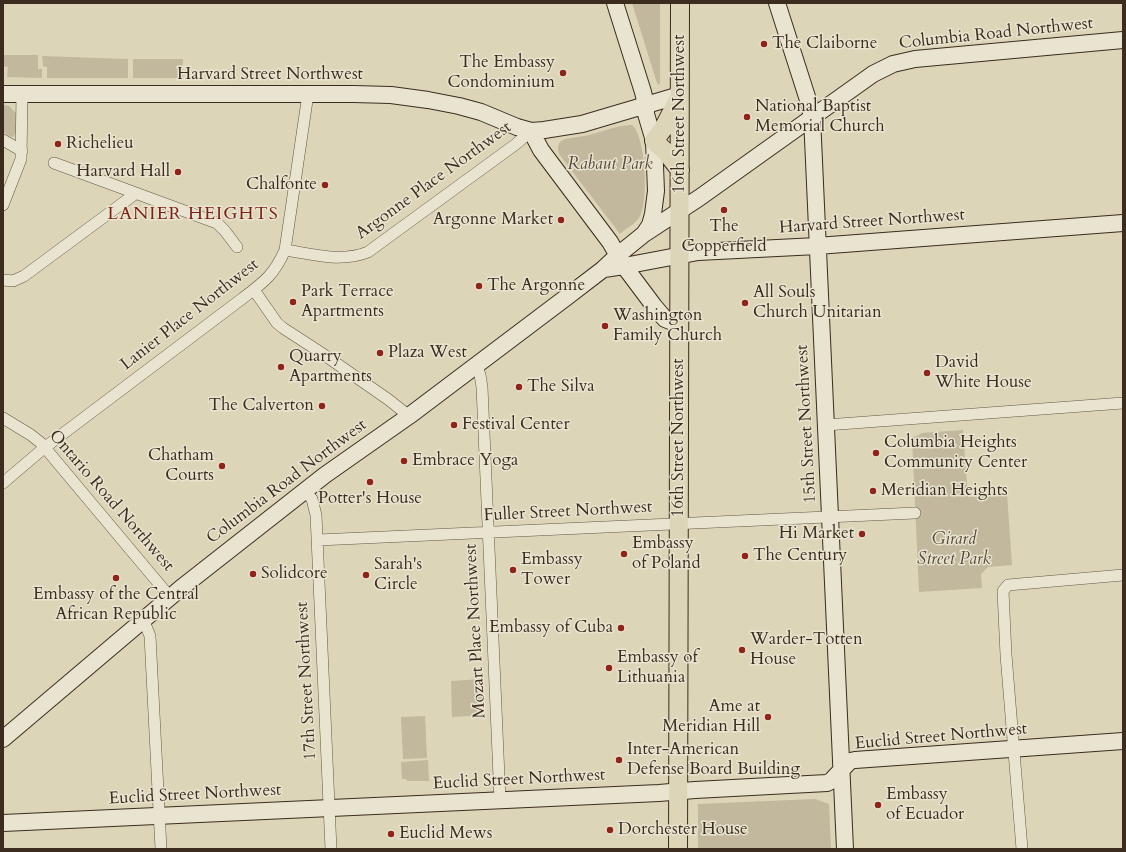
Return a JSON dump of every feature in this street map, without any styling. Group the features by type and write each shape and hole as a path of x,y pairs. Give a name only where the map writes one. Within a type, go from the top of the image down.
{"main road":[{"name":"16th Street Northwest","path":"678,849 680,3"},
{"path":"680,95 663,129 654,141 666,152 680,170"}],"street":[{"path":"615,3 646,105 646,114 654,141 656,200 650,225 644,234"},
{"name":"15th Street Northwest","path":"777,3 812,117 845,849"},
{"name":"Columbia Road Northwest","path":"3,738 143,619 223,554 305,491 351,456 409,416 604,269 621,261 644,234 680,211 873,74 888,66 915,58 1123,40"},
{"name":"Harvard Street Northwest","path":"3,94 308,94 391,96 428,100 459,106 481,112 516,127 531,130 544,130 582,124 680,95"},
{"path":"3,205 20,163 22,151 22,94"},
{"name":"Lanier Place Northwest","path":"3,483 44,448 254,290 271,275 280,262 285,250 308,94"},
{"path":"531,130 540,150 610,242 621,261 665,319 680,325"},
{"name":"Argonne Place Northwest","path":"285,250 338,258 351,257 368,252 516,144 531,130"},
{"path":"3,140 22,151"},
{"path":"54,163 216,223 225,231 237,247"},
{"path":"3,280 13,281 24,276 135,194"},
{"name":"Harvard Street Northwest","path":"621,261 698,252 817,246 1123,222"},
{"path":"254,290 277,323 283,328 358,378 409,416"},
{"name":"Mozart Place Northwest","path":"477,365 482,387 500,800"},
{"path":"826,425 1123,403"},
{"name":"Ontario Road Northwest","path":"3,418 31,435 44,448 170,597"},
{"name":"17th Street Northwest","path":"305,491 312,499 316,509 331,849"},
{"name":"Fuller Street Northwest","path":"318,540 915,513"},
{"path":"1022,849 1013,750 1002,594 1004,588 1008,585 1123,575"},
{"path":"143,619 150,636 161,849"},
{"name":"Euclid Street Northwest","path":"3,823 827,783 850,761 855,760 1123,741"}],"green space":[{"path":"632,3 660,3 659,85 657,83"},
{"path":"3,55 38,55 38,69 42,69 42,78 7,77 8,67 3,66"},
{"path":"42,56 128,59 128,78 47,78 47,67 43,66"},
{"path":"133,59 183,59 183,78 133,78"},
{"path":"3,105 9,106 16,113 16,132 13,137 3,132"},
{"name":"Rabaut Park","path":"625,125 632,125 637,132 643,155 645,185 644,199 639,218 620,234 559,154 558,146 561,141 565,139 585,136"},
{"name":"Girard Street Park","path":"963,430 968,497 1007,494 1012,565 988,567 981,574 982,588 919,592 912,437 922,433"},
{"path":"482,679 484,715 452,717 451,681"},
{"path":"425,716 427,758 403,759 401,717"},
{"path":"428,760 429,781 407,781 406,779 402,779 401,762"},
{"path":"815,799 829,804 831,849 698,849 698,804"}],"place":[{"name":"The Claiborne","path":"764,44"},
{"name":"The Embassy Condominium","path":"563,73"},
{"name":"National Baptist Memorial Church","path":"747,117"},
{"name":"Richelieu","path":"58,144"},
{"name":"Harvard Hall","path":"178,172"},
{"name":"Chalfonte","path":"325,185"},
{"name":"The Copperfield","path":"724,210"},
{"name":"Argonne Market","path":"561,220"},
{"name":"The Argonne","path":"479,286"},
{"name":"Park Terrace Apartments","path":"293,302"},
{"name":"All Souls Church Unitarian","path":"745,303"},
{"name":"Washington Family Church","path":"605,326"},
{"name":"Plaza West","path":"380,353"},
{"name":"Quarry Apartments","path":"281,367"},
{"name":"David White House","path":"927,373"},
{"name":"The Silva","path":"519,387"},
{"name":"The Calverton","path":"322,406"},
{"name":"Festival Center","path":"454,425"},
{"name":"Columbia Heights Community Center","path":"876,453"},
{"name":"Embrace Yoga","path":"404,461"},
{"name":"Chatham Courts","path":"222,466"},
{"name":"Potter's House","path":"370,482"},
{"name":"Meridian Heights","path":"873,491"},
{"name":"Hi Market","path":"862,534"},
{"name":"Embassy of Poland","path":"624,554"},
{"name":"The Century","path":"745,556"},
{"name":"Embassy Tower","path":"513,570"},
{"name":"Solidcore","path":"253,574"},
{"name":"Sarah's Circle","path":"366,575"},
{"name":"Embassy of the Central African Republic","path":"116,578"},
{"name":"Embassy of Cuba","path":"621,628"},
{"name":"Warder-Totten House","path":"742,650"},
{"name":"Embassy of Lithuania","path":"609,668"},
{"name":"Ame at Meridian Hill","path":"768,717"},
{"name":"Inter-American Defense Board Building","path":"619,760"},
{"name":"Embassy of Ecuador","path":"878,805"},
{"name":"Dorchester House","path":"610,830"},
{"name":"Euclid Mews","path":"391,834"}],"district":[{"name":"LANIER HEIGHTS","path":"193,215"}]}
